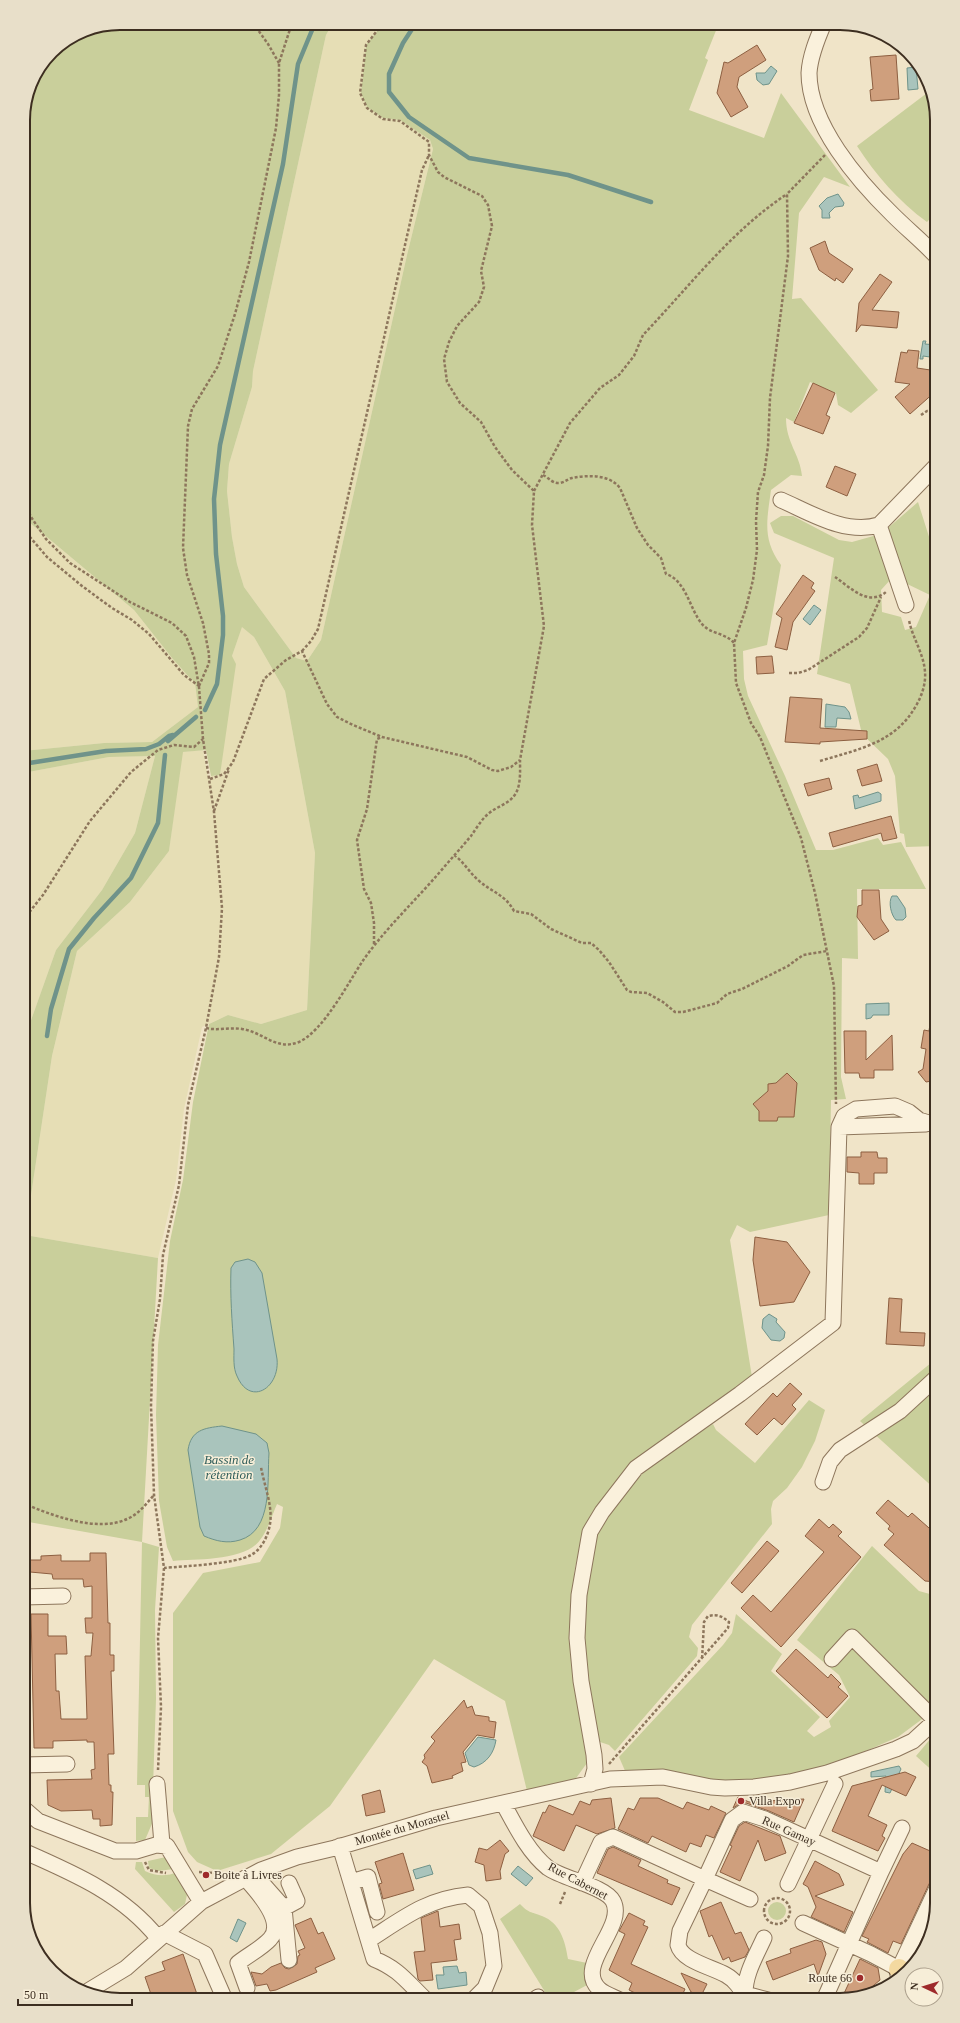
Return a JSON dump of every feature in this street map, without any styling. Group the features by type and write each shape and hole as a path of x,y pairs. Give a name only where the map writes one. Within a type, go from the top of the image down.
{"street":[{"path":"821,30 810,62 811,93 816,113 835,144 873,195 930,249"},
{"path":"781,500 843,526 861,529 879,525 930,472"},
{"path":"879,525 906,604"},
{"path":"591,1784 595,1769 594,1755 581,1681 577,1617 585,1556 590,1532 614,1495 636,1468 740,1394 833,1323 839,1127 930,1124"},
{"path":"823,1482 830,1462 840,1450 900,1411 930,1383"},
{"path":"30,1597 63,1596"},
{"path":"832,1659 852,1637 930,1714"},
{"name":"Montée du Morastel","path":"92,1988 126,1968 201,1902 249,1875 297,1857 436,1818 610,1779 646,1776 680,1779 696,1784 725,1788 754,1787 784,1783 827,1773 896,1749 913,1741 930,1725"},
{"path":"30,1765 67,1764"},
{"path":"157,1784 162,1844"},
{"path":"788,1884 835,1784"},
{"name":"Rue Cabernet","path":"503,1803 521,1835 549,1868 606,1893 614,1902 615,1916 595,1961 593,1975 594,1981 600,1990 606,1993"},
{"path":"30,1814 38,1821 115,1851 136,1851 162,1844 167,1846 201,1902"},
{"name":"Rue Gamay","path":"739,1993 737,1984 727,1976 683,1955 678,1949 678,1941 680,1931 732,1820 739,1814 750,1814 881,1872"},
{"path":"827,1993 902,1828"},
{"path":"582,1883 601,1842 612,1837 750,1899"},
{"path":"340,1846 374,1960 389,1965 405,1978 419,1993"},
{"path":"30,1854 88,1880 119,1900 161,1936 205,1954 222,1993"},
{"path":"249,1875 284,1908 289,1960"},
{"path":"247,1988 238,1963 271,1938 275,1930 273,1917 249,1875"},
{"path":"351,1882 368,1877 377,1912"},
{"path":"284,1908 297,1901 289,1883"},
{"path":"369,1940 422,1906 454,1896 468,1895 482,1906 490,1933 494,1966 485,1988 480,1993"},
{"path":"900,1970 930,1904"},
{"path":"803,1923 849,1944 898,1972"},
{"path":"742,1993 747,1976 764,1938"}],"path":[{"path":"258,30 280,63"},
{"path":"199,687 209,663 209,654 203,623 187,575 183,548 188,426 192,409 218,366 235,314 249,262 276,128 280,63 290,30"},
{"path":"214,812 229,769 238,752 264,679 286,660 302,651 311,641 318,629 422,170 429,156 429,142 400,121 383,119 367,108 360,93 366,45 378,30"},
{"path":"206,1028 215,1030 231,1028 242,1029 252,1032 272,1042 286,1045 298,1042 311,1035 322,1023 374,945 488,815 512,800 518,791 520,760 544,626 532,525 534,491 570,423 600,388 619,375 634,356 643,335 746,225 768,206 787,194 835,144"},
{"path":"429,156 438,172 444,177 482,196 488,205 492,226 481,271 484,287 479,302 457,326 449,342 444,359 447,382 460,403 481,422 495,447 512,470 534,491"},
{"path":"787,194 788,256 770,398 768,446 764,474 758,492 756,521 757,550 752,587 734,643 736,683 744,708 760,737 801,838 815,893 834,986 836,1100 839,1127"},
{"path":"924,229 930,234"},
{"path":"921,415 927,411 930,411"},
{"path":"543,475 555,482 561,483 571,478 599,477 616,482 637,528 648,545 661,558 666,574 672,576 681,587 702,625 729,637 734,643"},
{"path":"30,515 46,539 70,563 130,602 172,623 181,629 190,643 199,687 203,738 214,812 222,908 218,957 206,1028 188,1105 179,1185 163,1255 154,1341 151,1406 154,1494 164,1568 158,1638 161,1707 157,1784"},
{"path":"30,537 47,557 82,586 150,634 184,674 199,687"},
{"path":"789,673 798,674 808,670 859,637 867,628 881,597 895,584 896,576"},
{"path":"835,577 853,591 864,596 874,598 881,597"},
{"path":"820,761 862,748 893,734 910,716 915,708 923,690 925,672 910,628 906,604"},
{"path":"302,651 319,690 337,717 372,734 467,757 492,770 498,771 511,767 520,760"},
{"path":"374,945 372,910 364,889 358,840 368,803 376,756 375,745 377,739 382,737"},
{"path":"30,911 43,895 90,821 131,772 158,750 174,745 194,747 203,738"},
{"path":"210,779 224,774 229,769"},
{"path":"454,855 463,861 478,879 507,900 514,911 531,914 551,929 582,943 590,943 599,950 609,962 627,990 631,992 647,993 663,1002 675,1012 683,1012 717,1003 727,994 742,989 788,966 804,955 827,951"},
{"path":"164,1568 243,1558 260,1548 266,1539 270,1524 270,1510 261,1467"},
{"path":"30,1505 78,1522 109,1525 126,1520 137,1514 154,1494"},
{"path":"591,1784 702,1660 728,1628 728,1622 723,1617 715,1614 708,1616 704,1622 702,1660"},
{"path":"560,1904 567,1887"},
{"path":"772,1899 782,1899 789,1906 789,1915 787,1920 780,1924 770,1922 764,1915 765,1905 772,1899"}],"shaded area":[{"path":"329,30 378,30 366,45 361,93 383,118 400,120 430,140 433,149 407,255 321,640 307,661 296,658 244,587 237,564 232,537 227,491 229,464 252,387 253,371 326,35"},
{"path":"30,523 134,610 172,658 189,677 196,682 198,707 152,742 104,743 30,750"},
{"path":"242,626 254,637 285,691 315,853 307,1010 261,1024 228,1015 202,1027 184,1109 176,1180 158,1258 30,1236 30,1202 52,1056 77,951 130,902 169,851 182,752 203,750 208,776 220,775 232,656"},
{"path":"155,756 135,833 102,890 56,950 30,1023 30,772 109,757"}],"green space":[{"path":"120,30 329,30 326,35 253,371 252,387 229,464 227,491 232,537 237,564 244,587 296,658 307,661 321,640 407,255 433,149 430,140 400,120 383,118 367,107 361,93 366,45 378,30 716,30 705,58 708,60 689,110 764,138 781,93 850,187 824,177 799,213 792,299 801,298 878,390 851,413 838,405 836,393 810,382 794,422 786,418 788,435 799,461 802,476 791,475 771,490 767,520 768,538 775,556 781,565 767,645 743,651 744,679 748,696 785,776 816,850 833,850 878,838 883,845 901,842 926,889 857,889 858,959 842,958 841,1077 846,1099 831,1100 829,1215 750,1232 737,1225 730,1240 752,1377 638,1460 608,1491 585,1526 575,1568 570,1612 574,1683 587,1763 574,1781 528,1795 505,1701 434,1659 330,1806 271,1854 217,1871 197,1862 188,1852 173,1811 173,1613 203,1573 260,1562 280,1528 283,1507 277,1504 263,1536 253,1547 244,1552 220,1558 173,1561 167,1547 159,1501 156,1415 158,1345 170,1241 183,1180 193,1102 209,1024 228,1015 261,1024 307,1010 315,853 285,691 254,637 242,627 232,656 236,664 220,775 211,776 206,750 183,752 169,851 130,902 77,951 52,1056 30,1202 30,1023 56,950 102,890 135,833 155,756 109,757 30,772 30,750 104,743 152,742 198,707 195,682 172,658 134,610 30,523 30,114 33,97 45,70 56,56 80,39 102,32"},
{"path":"926,94 930,120 930,219 927,222 916,214 888,187 857,146"},
{"path":"918,502 930,540 930,595 903,582 888,528"},
{"path":"781,516 793,516 839,540 852,542 877,535 891,579 881,590 882,612 901,617 905,630 916,627 930,595 930,846 906,847 904,834 900,833 895,776 888,759 862,734 850,684 817,674 834,558 774,533 770,523"},
{"path":"30,1236 158,1258 142,1542 30,1522"},
{"path":"930,1364 930,1485 860,1421"},
{"path":"809,1400 825,1410 815,1441 802,1467 787,1488 773,1501 771,1509 772,1524 692,1625 689,1637 698,1648 697,1656 615,1751 609,1745 594,1740 582,1616 596,1536 608,1511 646,1470 675,1448 713,1424 716,1430 755,1463"},
{"path":"142,1542 159,1547 155,1610 156,1699 153,1787 154,1819 145,1840 136,1841 136,1817 148,1817 149,1797 145,1797 145,1785 137,1785"},
{"path":"872,1546 919,1591 930,1594 930,1713 898,1737 843,1761 801,1775 725,1783 626,1773 619,1757 723,1645 732,1633 736,1614 782,1654 771,1671 820,1717 807,1731 814,1737 831,1727 829,1721 850,1697 839,1675 797,1640"},
{"path":"930,1739 930,1769 916,1756"},
{"path":"166,1857 174,1869 158,1871 149,1868 148,1861"},
{"path":"136,1862 142,1862 145,1871 158,1875 179,1872 188,1890 185,1904 174,1912 135,1869"},
{"path":"773,1902 781,1902 786,1907 784,1918 781,1920 773,1920 768,1915 768,1907"},
{"path":"520,1904 528,1911 548,1919 561,1933 568,1959 587,1963 589,1984 572,1993 546,1993 500,1919"}],"water":[{"path":"771,66 777,71 769,84 763,85 757,80 756,73 765,73"},
{"path":"913,67 916,72 918,89 908,90 907,68"},
{"path":"838,194 844,203 843,206 835,207 829,213 830,218 822,218 822,210 819,206 827,198"},
{"path":"923,341 926,341 925,344 930,344 930,357 923,356 923,359 920,359"},
{"path":"814,605 821,610 810,625 803,619"},
{"path":"826,704 845,707 849,712 851,719 837,718 836,727 825,727"},
{"path":"878,792 881,794 881,801 855,809 853,796 858,795 859,798"},
{"path":"892,896 897,896 905,908 906,917 903,920 896,920 893,915 890,905"},
{"path":"889,1003 889,1015 873,1015 871,1018 866,1019 866,1004"},
{"path":"248,1259 255,1262 262,1273 277,1359 277,1369 274,1378 263,1390 256,1392 249,1390 243,1385 237,1376 234,1362 231,1268 235,1262"},
{"path":"769,1314 777,1319 776,1322 785,1332 784,1338 780,1341 771,1340 762,1328 763,1319"},
{"name":"Bassin de rétention","path":"222,1426 256,1434 267,1443 269,1453 268,1491 263,1516 251,1535 231,1542 217,1541 204,1536 200,1527 188,1450 192,1438 199,1431"},
{"path":"478,1737 496,1740 494,1749 489,1757 483,1763 474,1767 469,1765 465,1753"},
{"path":"899,1766 901,1769 890,1793 885,1792 886,1776 871,1777 871,1772"},
{"path":"430,1865 433,1874 416,1879 413,1870"},
{"path":"518,1866 533,1878 526,1886 511,1874"},
{"path":"238,1919 246,1923 237,1942 230,1938"},
{"path":"457,1966 459,1973 466,1972 467,1985 438,1989 436,1975 444,1975 443,1967"}],"building":[{"path":"757,45 766,60 739,77 737,87 748,107 731,117 717,93 724,62 728,63"},
{"path":"896,55 899,99 871,101 870,90 873,89 870,57"},
{"path":"825,241 829,253 853,269 843,283 836,278 835,281 819,270 810,248"},
{"path":"880,274 892,282 872,310 899,312 897,328 861,325 856,332 859,303"},
{"path":"908,350 919,351 917,368 930,370 930,396 910,414 895,397 910,384 895,382 901,352 907,353"},
{"path":"813,383 835,393 826,415 830,417 823,434 794,423"},
{"path":"835,466 856,474 847,496 826,487"},
{"path":"803,575 814,583 811,588 815,591 793,622 787,650 775,647 782,618 776,614"},
{"path":"772,656 774,673 757,674 756,657"},
{"path":"790,697 822,699 820,728 867,731 867,739 820,742 820,744 785,742"},
{"path":"877,764 882,781 862,786 857,770"},
{"path":"829,778 832,789 808,796 804,784"},
{"path":"891,816 897,838 883,841 881,833 833,847 829,833"},
{"path":"862,890 879,890 881,919 889,931 874,940 857,917 858,906 862,905"},
{"path":"930,1024 930,1081 926,1082 918,1072 923,1069 926,1049 921,1048 924,1030 929,1031"},
{"path":"844,1031 866,1031 866,1060 892,1035 893,1070 874,1070 874,1078 860,1078 859,1073 845,1073"},
{"path":"787,1073 797,1083 794,1117 778,1117 777,1121 759,1121 759,1111 753,1104 768,1091 768,1084 776,1083"},
{"path":"861,1152 877,1152 878,1158 887,1158 887,1173 874,1173 874,1184 859,1184 859,1173 847,1172 847,1157 861,1157"},
{"path":"755,1237 787,1242 810,1272 794,1302 760,1306 753,1260"},
{"path":"889,1298 902,1299 900,1332 925,1333 924,1346 886,1344"},
{"path":"790,1383 802,1394 792,1405 796,1409 782,1425 774,1418 757,1435 745,1424 773,1393 777,1397"},
{"path":"888,1500 908,1517 912,1513 930,1529 930,1581 925,1581 884,1545 894,1534 888,1529 890,1526 876,1513"},
{"path":"819,1519 829,1528 833,1524 842,1532 838,1536 861,1557 781,1647 741,1608 753,1595 771,1612 824,1552 805,1536"},
{"path":"767,1541 779,1551 742,1593 731,1583"},
{"path":"90,1553 106,1553 108,1623 110,1623 110,1655 114,1655 114,1671 111,1671 114,1754 108,1754 109,1785 111,1785 111,1792 113,1792 112,1825 100,1826 100,1819 93,1819 92,1810 61,1811 48,1805 47,1780 92,1779 91,1770 95,1769 94,1742 87,1742 87,1740 53,1741 53,1748 34,1748 31,1614 48,1614 48,1636 66,1636 67,1654 55,1654 56,1691 59,1691 61,1719 87,1719 85,1656 91,1656 93,1633 86,1633 85,1618 92,1618 92,1586 84,1587 83,1579 53,1579 52,1574 30,1572 30,1560 41,1560 41,1556 61,1555 61,1561 90,1561"},
{"path":"796,1649 828,1678 831,1674 841,1684 838,1687 848,1696 827,1718 776,1671"},
{"path":"464,1700 467,1708 472,1706 475,1715 489,1717 489,1721 496,1722 494,1738 477,1735 463,1752 466,1762 461,1763 463,1771 452,1776 453,1778 432,1783 427,1766 422,1762 425,1758 424,1755 435,1741 431,1737"},
{"path":"905,1772 916,1777 906,1796 882,1785 868,1816 887,1825 882,1836 885,1838 878,1851 832,1831 852,1786"},
{"path":"380,1790 385,1812 366,1816 362,1795"},
{"path":"738,1797 749,1802 804,1799 794,1822 746,1803 741,1803 733,1808"},
{"path":"611,1798 615,1828 597,1834 576,1825 564,1851 533,1836 543,1812 545,1813 549,1805 573,1815 580,1801 590,1805 592,1800"},
{"path":"640,1798 658,1798 683,1809 687,1802 709,1810 711,1806 726,1813 714,1838 706,1835 701,1847 690,1843 686,1852 652,1836 648,1843 618,1829 628,1808 634,1810"},
{"path":"745,1822 780,1836 786,1853 765,1861 758,1840 740,1881 720,1872 739,1826"},
{"path":"500,1840 509,1851 505,1854 500,1871 501,1879 486,1881 484,1865 475,1862 479,1848 487,1850"},
{"path":"912,1843 930,1851 930,1882 901,1944 893,1941 888,1953 867,1942 869,1939 862,1936 903,1854"},
{"path":"613,1847 641,1860 638,1866 668,1880 667,1883 680,1888 672,1905 597,1873 608,1849"},
{"path":"403,1853 414,1890 383,1899 379,1884 382,1883 375,1862"},
{"path":"815,1861 839,1874 844,1885 815,1896 853,1912 844,1932 811,1917 816,1907 808,1887 803,1884"},
{"path":"721,1902 735,1934 741,1932 749,1950 745,1957 731,1962 729,1957 723,1960 712,1935 709,1937 700,1911"},
{"path":"438,1911 440,1927 459,1924 461,1939 454,1940 457,1960 431,1963 433,1980 420,1981 418,1979 414,1952 425,1951 421,1918"},
{"path":"629,1913 645,1921 643,1925 648,1927 631,1964 685,1989 683,1993 635,1993 629,1990 632,1983 609,1970 625,1934 619,1931"},
{"path":"311,1918 318,1934 323,1932 335,1959 315,1968 317,1972 276,1990 270,1991 267,1984 256,1986 251,1972 262,1974 271,1967 281,1963 285,1968 289,1969 297,1964 298,1956 300,1955 298,1951 305,1948 295,1925"},
{"path":"816,1940 822,1942 826,1954 818,1976 814,1964 773,1980 766,1962 791,1953 790,1949"},
{"path":"183,1954 197,1993 151,1993 145,1977 165,1970 162,1962"},
{"path":"860,1959 878,1968 880,1980 872,1987 858,1991 844,1993"},
{"path":"681,1973 707,1984 702,1993 691,1992"}],"waterway":[{"path":"205,710 217,684 223,635 223,616 216,554 214,499 220,445 283,164 298,64 312,30"},
{"path":"411,30 403,43 389,74 389,92 409,117 469,158 568,175 651,202"},
{"path":"168,741 196,717"},
{"path":"30,763 106,751 146,749 159,744 169,736 173,735"},
{"path":"47,1036 51,1009 69,949 94,918 131,878 158,823 165,755"}],"place":[{"name":"Villa Expo","path":"741,1801"},
{"name":"Boite à Livres","path":"206,1875"},
{"name":"Route 66","path":"860,1978"}]}
